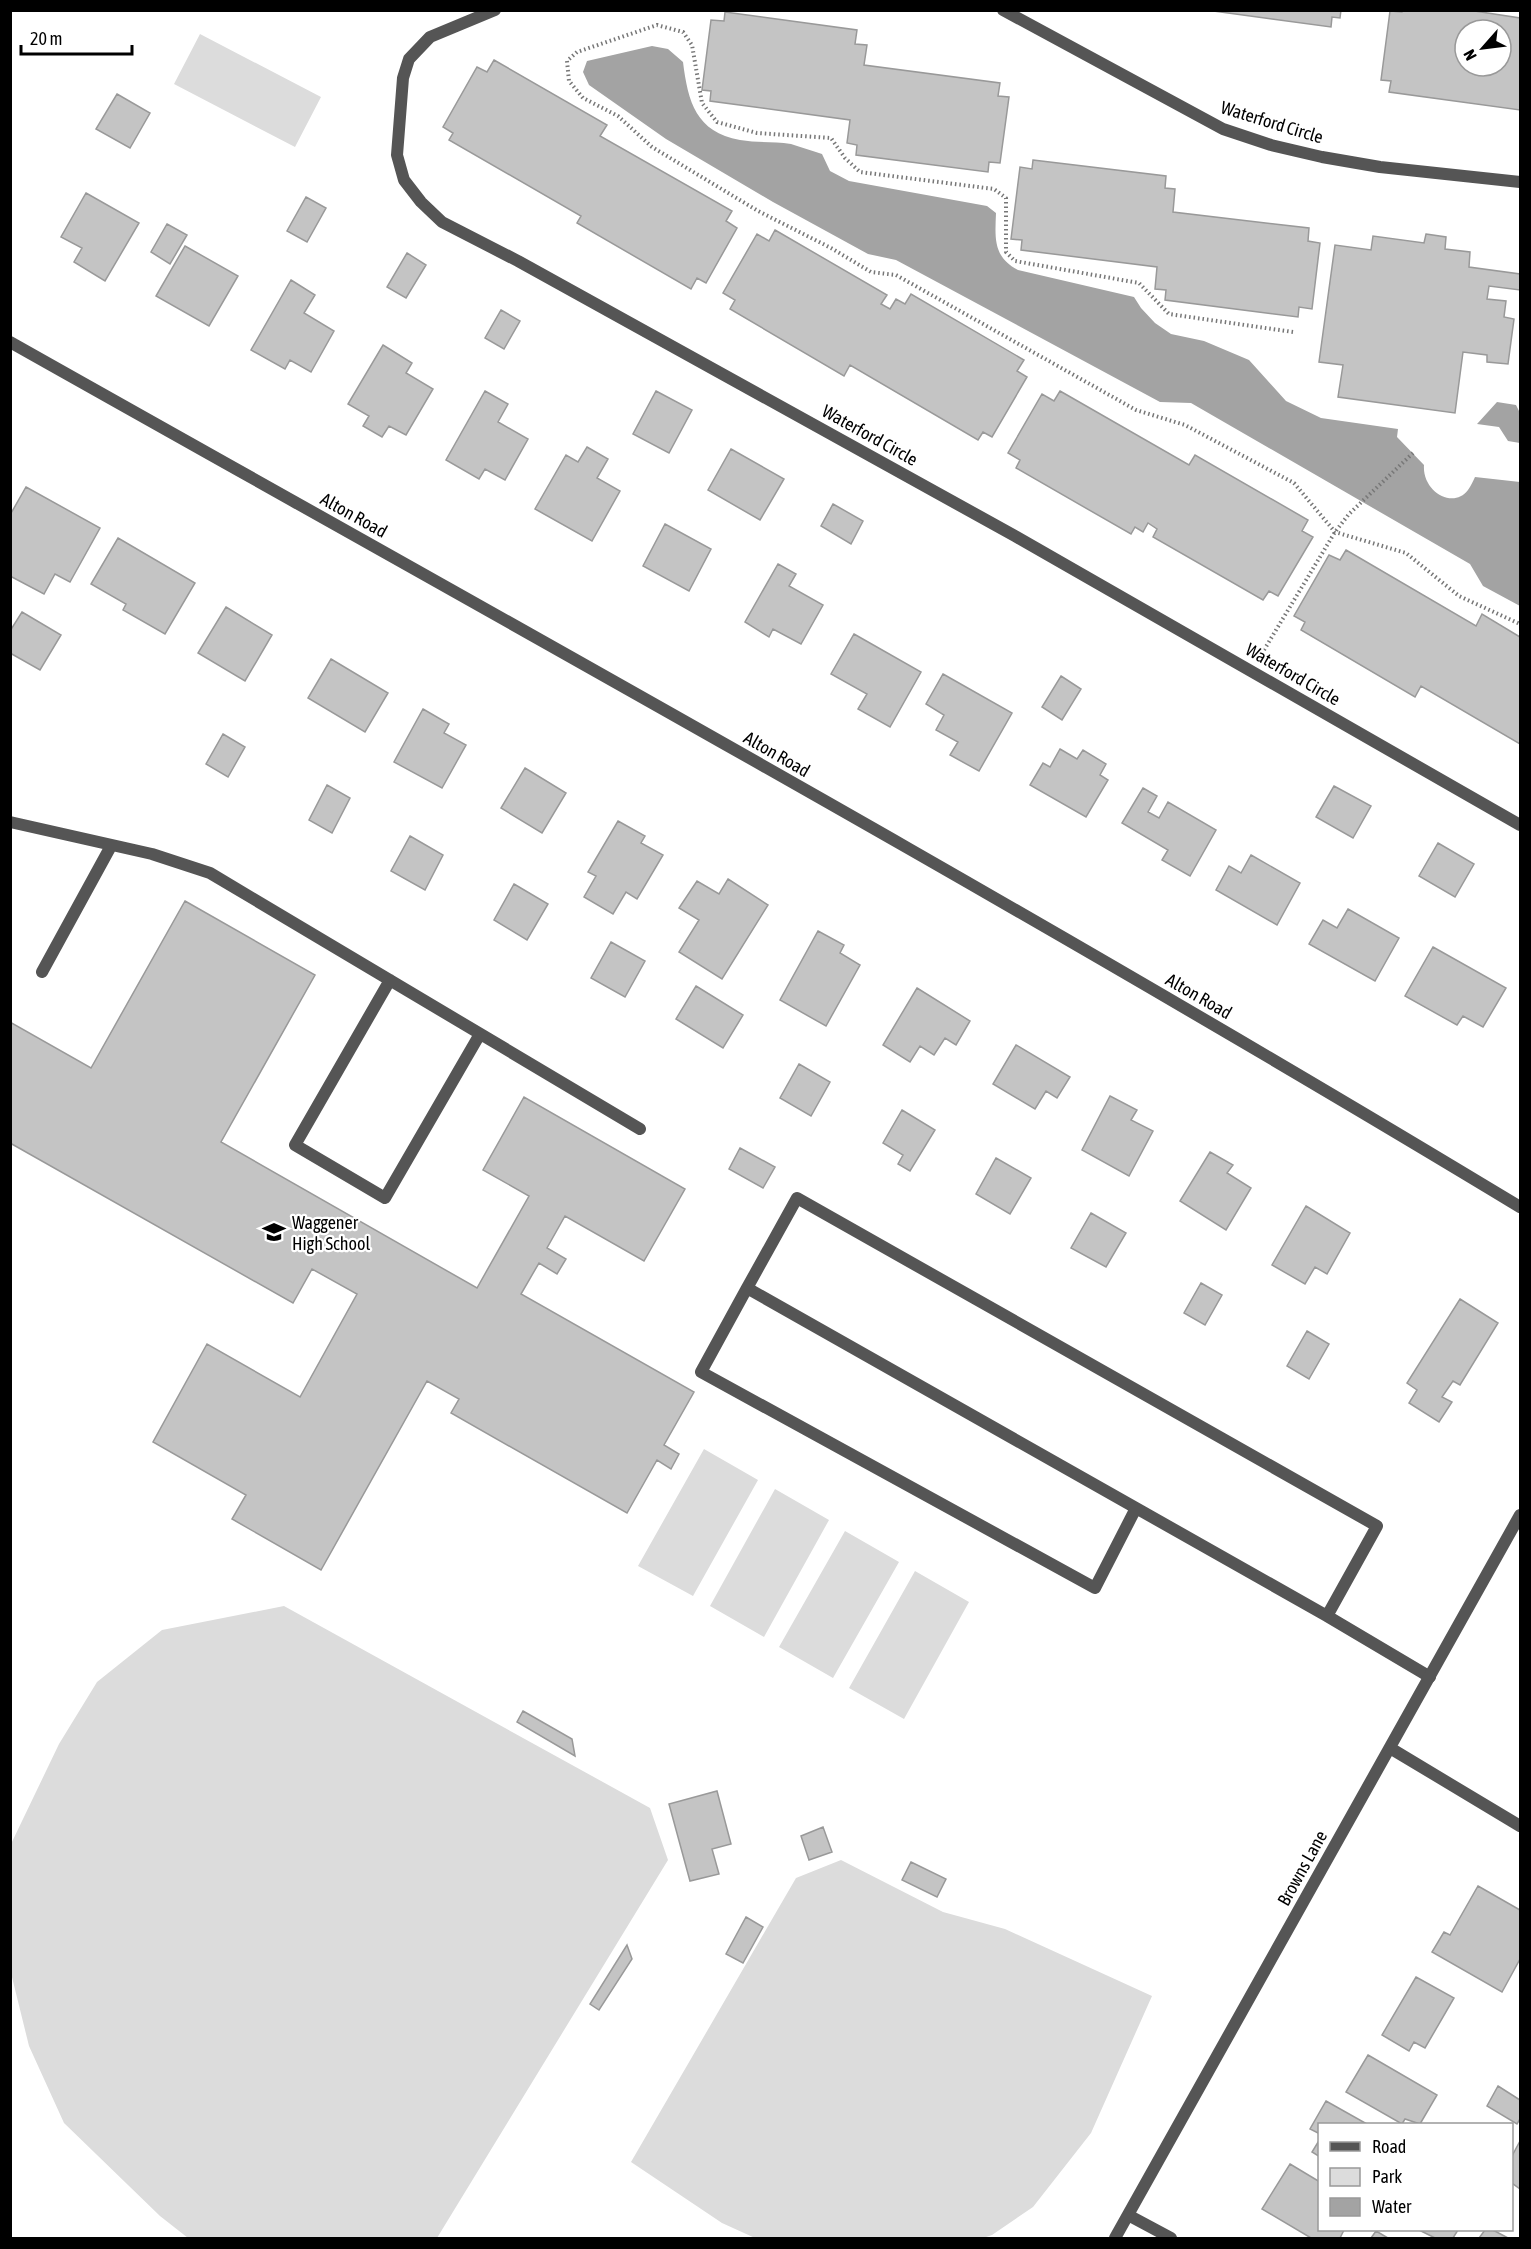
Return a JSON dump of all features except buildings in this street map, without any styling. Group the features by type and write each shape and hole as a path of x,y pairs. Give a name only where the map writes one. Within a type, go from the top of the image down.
{"street":[{"name":"Waterford Circle","path":"495,10 430,37 408,59 403,78 397,155 404,180 421,202 442,222 518,261 1005,530 1521,825"},
{"name":"Waterford Circle","path":"1003,10 1223,129 1271,145 1380,167 1521,182"},
{"name":"Alton Road","path":"10,342 681,720 1302,1075 1521,1207"},
{"path":"10,822 152,854 210,873 640,1129"},
{"path":"42,972 111,846"},
{"path":"390,980 295,1145 385,1198 480,1034"},
{"path":"1136,1508 1095,1588 701,1372 797,1198 1377,1526 1327,1617"},
{"path":"747,1288 1430,1677"},
{"name":"Browns Lane","path":"1115,2238 1521,1515"},
{"path":"1390,1748 1521,1826"},
{"path":"1128,2215 1171,2238"}],"path":[{"path":"1293,332 1169,315 1139,283 1015,261 1006,252 1006,198 994,189 860,172 845,158 831,138 757,133 717,122 702,103 692,45 683,32 657,25 577,52 567,61 569,81 583,98 618,116 652,147 758,211 831,248 871,272 896,275 1136,410 1185,425 1294,483 1335,532 1406,553 1459,596 1521,624"},
{"path":"1251,671 1335,532 1349,514 1413,453"}],"green space":[{"path":"200,34 321,97 295,147 174,84"},
{"path":"704,1449 758,1480 693,1596 638,1566"},
{"path":"775,1489 829,1520 764,1637 710,1606"},
{"path":"845,1531 899,1562 833,1678 779,1647"},
{"path":"915,1571 969,1602 904,1719 849,1688"},
{"path":"284,1606 650,1808 668,1860 437,2238 188,2238 160,2216 64,2123 29,2046 11,1973 11,1844 59,1744 97,1682 162,1630"},
{"path":"841,1860 943,1912 1005,1929 1152,1996 1091,2133 1033,2207 992,2235 983,2238 755,2238 722,2223 631,2162 796,1878"}],"water":[{"path":"652,46 668,49 683,62 692,102 697,113 713,130 740,140 791,144 822,154 830,171 849,181 987,206 996,213 997,246 1010,265 1018,270 1134,297 1155,323 1171,334 1204,341 1249,360 1286,401 1321,418 1398,429 1397,437 1424,465 1428,483 1440,495 1447,498 1462,496 1475,477 1520,482 1520,606 1483,586 1470,564 1191,403 1160,402 896,260 868,254 773,202 666,139 589,85 583,72 587,61"},
{"path":"1497,402 1516,405 1520,413 1520,443 1508,441 1499,427 1477,424"}],"place":[{"name":"Waggener High School","path":"274,1232"}]}
